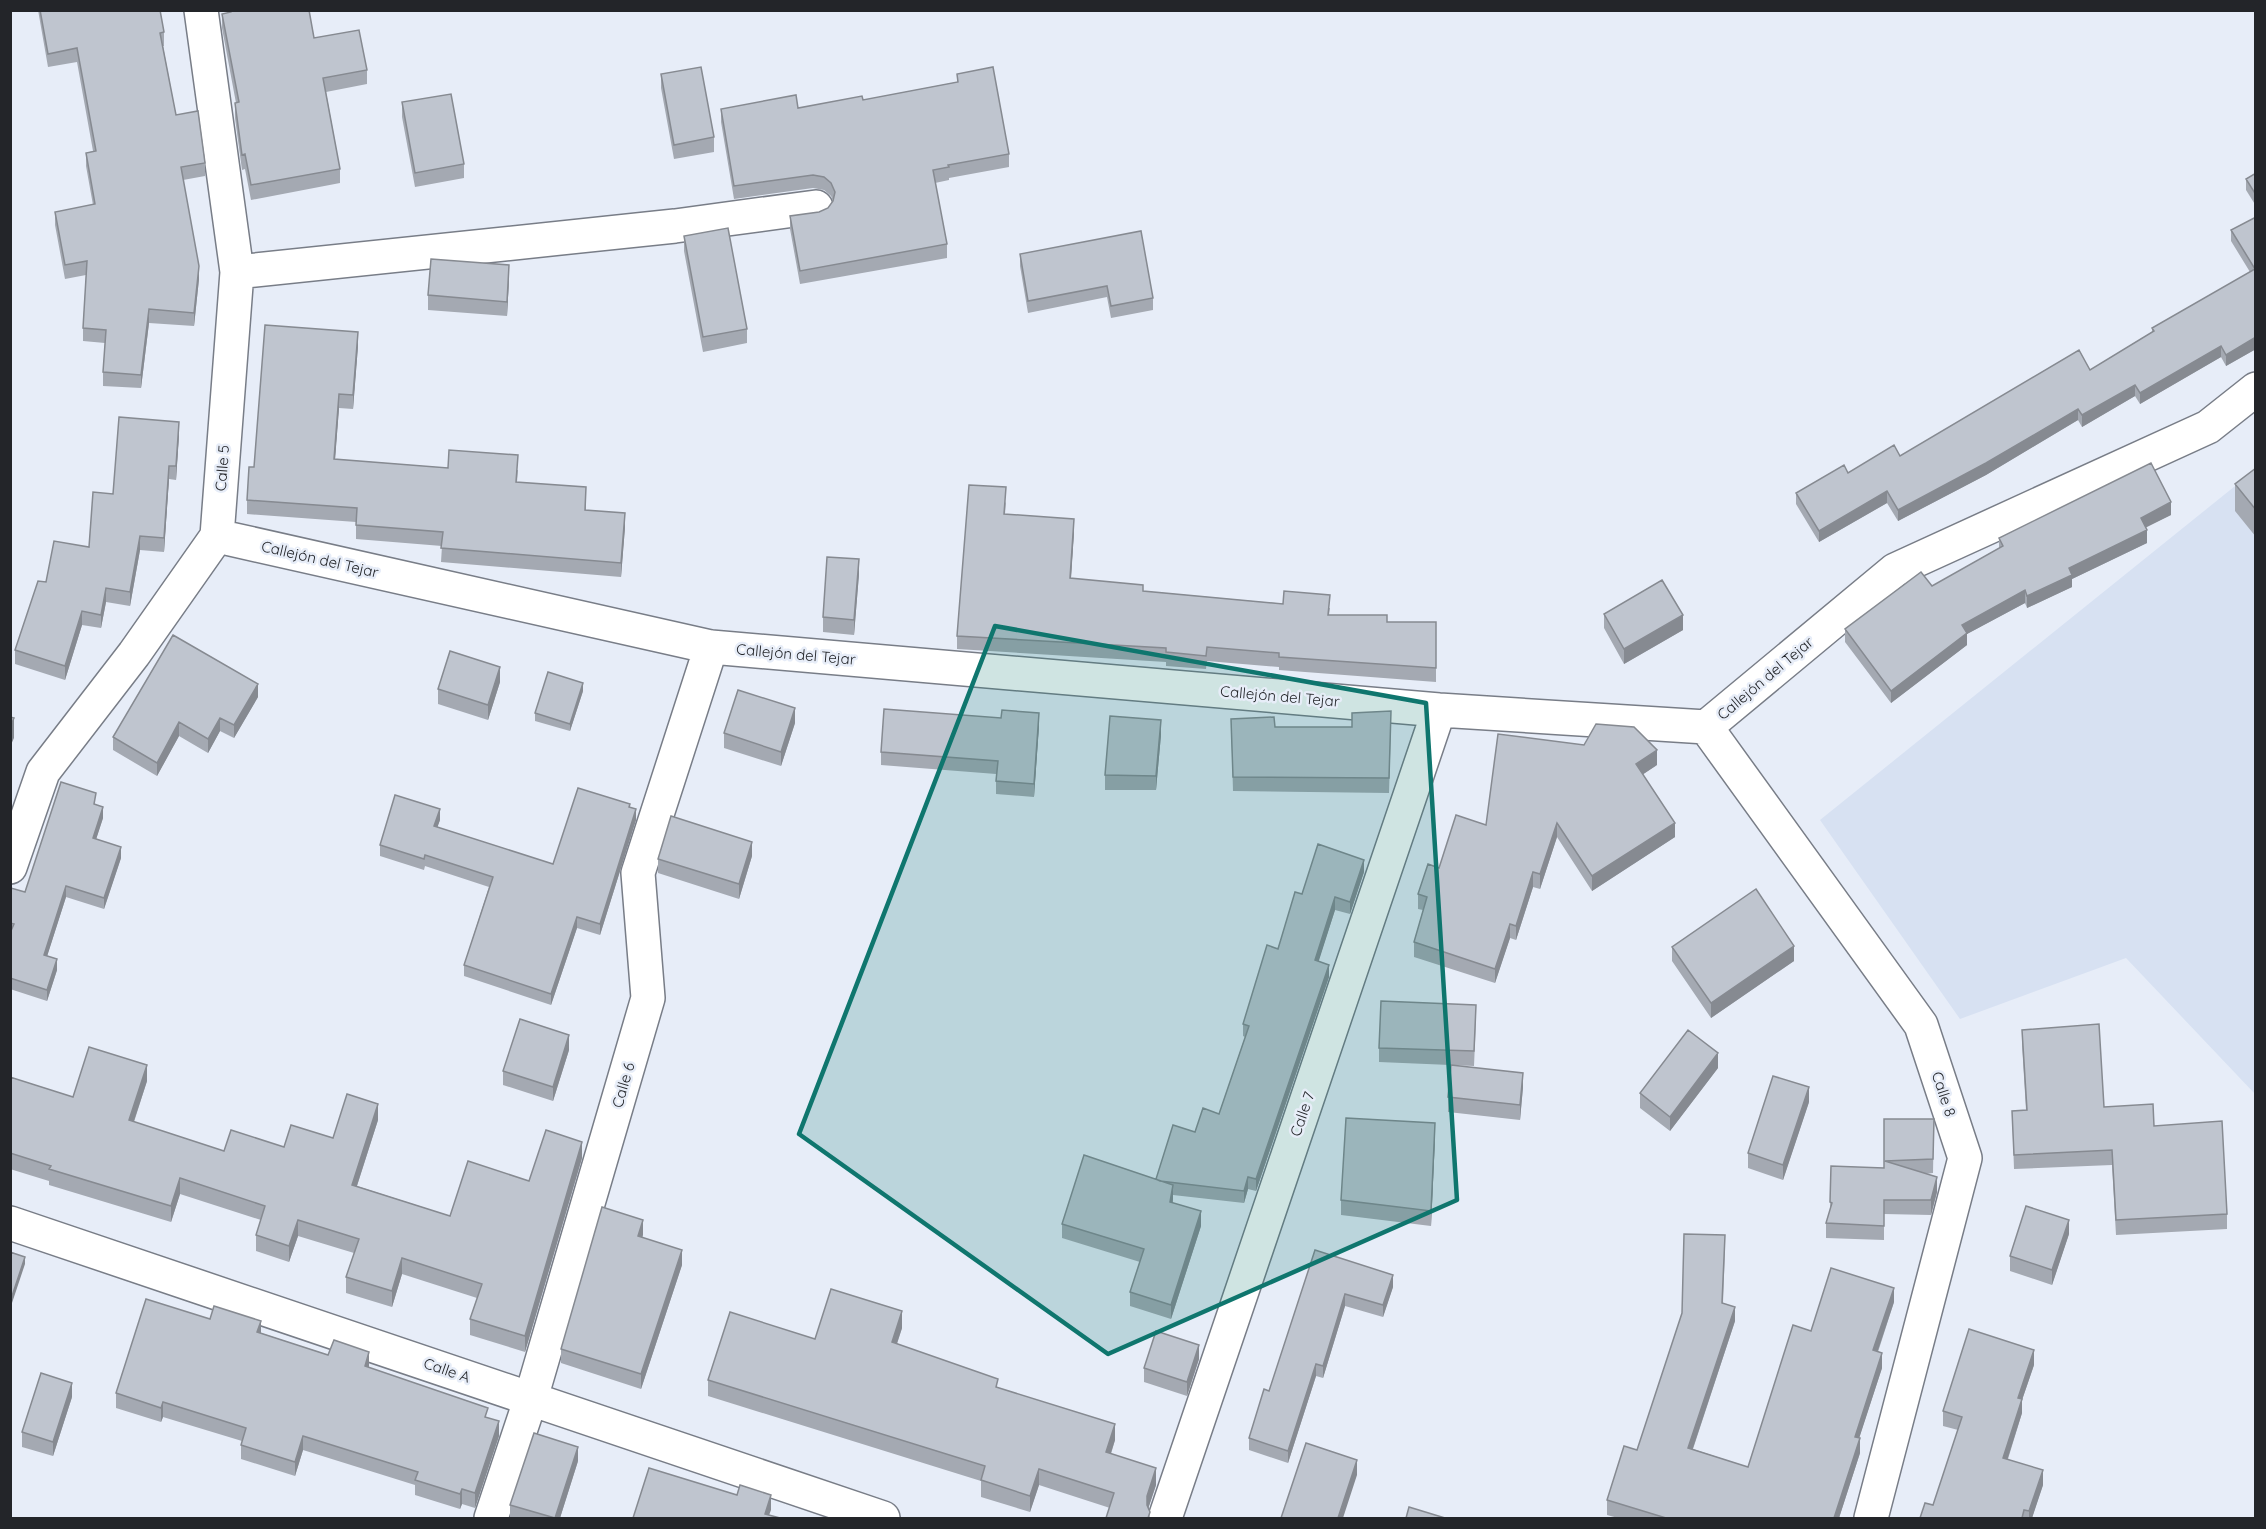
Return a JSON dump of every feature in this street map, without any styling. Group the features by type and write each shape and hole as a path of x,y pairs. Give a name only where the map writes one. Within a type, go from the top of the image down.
{"street":[{"name":"Calle 5","path":"201,10 237,272 217,536"},
{"path":"237,272 675,226 816,207"},
{"name":"Callejón del Tejar","path":"217,536 711,647 1439,710 1706,727 1895,570 2208,427 2256,389"},
{"path":"10,867 43,772 134,654 217,536"},
{"name":"Calle 6","path":"491,1518 531,1398 648,998 638,873 711,647"},
{"name":"Calle 7","path":"1165,1518 1439,710"},
{"name":"Calle 8","path":"1706,727 1921,1025 1965,1158 1871,1518"},
{"name":"Calle A","path":"10,1223 883,1518"}],"highlighted area":[{"path":"995,626 1426,703 1457,1200 1108,1354 799,1134"}],"shaded area":[{"path":"2255,470 2255,1094 2126,958 1960,1019 1820,820"}],"building":[{"path":"40,10 160,10 164,32 160,33 176,115 198,111 205,163 181,167 199,266 194,313 149,309 141,375 103,372 106,330 83,328 87,261 65,265 55,212 95,204 86,153 96,151 77,48 48,54"},
{"path":"231,10 309,10 314,38 359,30 367,70 323,78 340,169 251,185 245,154 242,155 235,103 239,102 222,14 231,12"},
{"path":"701,67 714,137 674,145 661,74"},
{"path":"993,67 1009,154 948,165 949,167 933,170 947,244 800,271 790,216 819,212 828,208 835,192 831,183 824,177 813,175 734,186 721,109 796,95 798,108 862,96 863,100 958,82 957,74"},
{"path":"451,94 464,164 415,173 402,102"},
{"path":"2256,173 2256,195 2246,179"},
{"path":"2256,217 2256,337 2226,355 2221,346 2140,393 2135,385 2082,415 2078,409 1986,463 1898,510 1887,491 1819,531 1796,493 1844,465 1848,473 1894,445 1900,456 2079,350 2090,370 2154,331 2152,328 2255,269 2231,230"},
{"path":"728,228 747,329 703,337 684,236"},
{"path":"1141,231 1153,298 1111,306 1107,286 1028,301 1020,254"},
{"path":"431,259 509,265 507,302 428,295"},
{"path":"265,325 358,332 353,395 339,394 334,459 448,468 449,450 518,455 516,482 586,487 585,510 625,513 621,563 441,548 443,532 356,525 357,508 247,500 249,467 254,467"},
{"path":"119,417 179,422 176,466 169,466 164,538 140,536 130,592 106,588 101,615 82,611 65,666 15,650 38,581 46,582 54,541 89,547 93,492 113,494"},
{"path":"2151,463 2171,502 2141,518 2147,530 2069,568 2072,575 2027,596 2025,590 1962,625 1967,633 1891,691 1845,629 1921,572 1932,586 2003,546 1999,538"},
{"path":"2256,468 2256,510 2235,484"},
{"path":"969,485 1006,487 1004,514 1074,519 1070,578 1143,585 1143,591 1283,604 1284,591 1330,595 1328,615 1387,615 1387,622 1436,622 1436,668 1279,657 1279,653 1207,647 1206,656 1166,652 1166,648 957,636"},
{"path":"827,557 859,559 854,620 823,617"},
{"path":"1662,580 1683,615 1624,649 1604,614"},
{"path":"173,635 258,684 234,725 220,718 208,739 179,722 157,763 113,737"},
{"path":"450,651 500,667 488,705 438,689"},
{"path":"548,672 583,683 570,724 535,713"},
{"path":"738,690 795,708 781,752 724,733"},
{"path":"884,709 1001,718 1002,710 1039,713 1034,784 996,781 998,761 881,752"},
{"path":"1391,711 1389,778 1233,777 1231,719 1274,717 1275,727 1352,727 1352,713"},
{"path":"1110,716 1161,720 1156,776 1105,775"},
{"path":"1596,724 1634,727 1657,750 1636,764 1675,823 1592,876 1557,823 1540,874 1533,872 1516,926 1510,924 1495,969 1414,942 1427,897 1418,894 1428,864 1439,868 1456,815 1486,825 1498,734 1584,745"},
{"path":"61,782 96,793 94,804 103,807 93,838 121,847 104,898 66,886 44,955 57,959 47,990 10,978 10,933 14,924 10,923 10,889 25,892"},
{"path":"578,788 630,804 629,807 636,809 600,924 577,917 551,994 464,965 493,877 425,855 424,859 380,845 395,795 440,809 434,826 553,864"},
{"path":"671,816 752,842 739,884 658,859"},
{"path":"1318,844 1364,860 1350,902 1335,897 1315,960 1329,965 1256,1179 1248,1177 1244,1191 1160,1181 1156,1179 1173,1125 1195,1132 1203,1108 1219,1114 1249,1026 1243,1024 1267,945 1278,949 1295,892 1302,894"},
{"path":"1756,889 1794,946 1711,1003 1672,947"},
{"path":"1381,1001 1476,1005 1474,1051 1379,1048"},
{"path":"520,1019 569,1035 553,1087 503,1071"},
{"path":"2099,1024 2104,1107 2153,1104 2154,1126 2222,1121 2227,1214 2116,1220 2112,1150 2014,1155 2012,1111 2027,1110 2022,1030"},
{"path":"1688,1030 1718,1053 1670,1117 1640,1093"},
{"path":"89,1047 147,1065 129,1120 224,1151 231,1130 284,1147 291,1125 333,1138 347,1094 378,1104 352,1185 450,1216 468,1161 529,1181 546,1130 582,1142 525,1336 470,1319 482,1284 402,1258 392,1291 346,1277 359,1239 298,1220 289,1246 256,1235 265,1206 180,1178 171,1206 49,1169 51,1166 10,1153 10,1077 73,1097"},
{"path":"1451,1065 1523,1073 1520,1105 1448,1097"},
{"path":"1773,1076 1809,1087 1783,1165 1748,1153"},
{"path":"1346,1118 1435,1123 1431,1211 1341,1200"},
{"path":"1884,1119 1934,1119 1933,1159 1885,1161 1937,1177 1931,1200 1884,1200 1884,1226 1826,1223 1832,1203 1830,1202 1831,1166 1884,1168"},
{"path":"1084,1155 1173,1185 1170,1202 1201,1211 1171,1305 1130,1292 1144,1249 1062,1224"},
{"path":"2026,1206 2069,1220 2052,1270 2010,1256"},
{"path":"602,1207 643,1220 638,1236 682,1250 641,1374 561,1349"},
{"path":"1684,1234 1725,1235 1722,1303 1735,1307 1688,1448 1748,1467 1793,1325 1811,1331 1831,1268 1894,1288 1873,1350 1882,1353 1855,1437 1860,1438 1834,1518 1666,1518 1607,1500 1624,1446 1637,1450 1682,1313"},
{"path":"1315,1250 1393,1275 1383,1305 1345,1294 1323,1366 1316,1364 1288,1451 1249,1438 1264,1389 1269,1391"},
{"path":"10,1252 25,1257 10,1302"},
{"path":"831,1289 902,1311 892,1342 998,1379 996,1387 1115,1424 1106,1452 1156,1468 1147,1496 1150,1512 1148,1518 1106,1518 1114,1493 1039,1469 1030,1496 981,1480 985,1466 708,1380 730,1312 815,1339"},
{"path":"146,1299 210,1319 214,1306 261,1321 257,1332 328,1355 334,1340 369,1352 365,1366 488,1408 485,1417 499,1421 475,1493 462,1489 460,1494 415,1480 418,1472 303,1436 295,1462 241,1445 246,1428 163,1402 161,1408 116,1393"},
{"path":"1969,1329 2034,1350 2018,1398 2022,1399 2003,1458 2043,1470 2029,1511 2024,1510 2022,1518 1920,1518 1925,1503 1933,1505 1962,1417 1943,1411"},
{"path":"1156,1331 1199,1345 1187,1382 1144,1368"},
{"path":"41,1373 72,1383 53,1442 22,1432"},
{"path":"534,1433 578,1447 555,1518 510,1505"},
{"path":"1306,1443 1357,1460 1338,1518 1281,1518"},
{"path":"649,1468 737,1495 740,1485 771,1495 765,1514 780,1518 633,1518"},
{"path":"1409,1507 1445,1518 1406,1518"}]}
